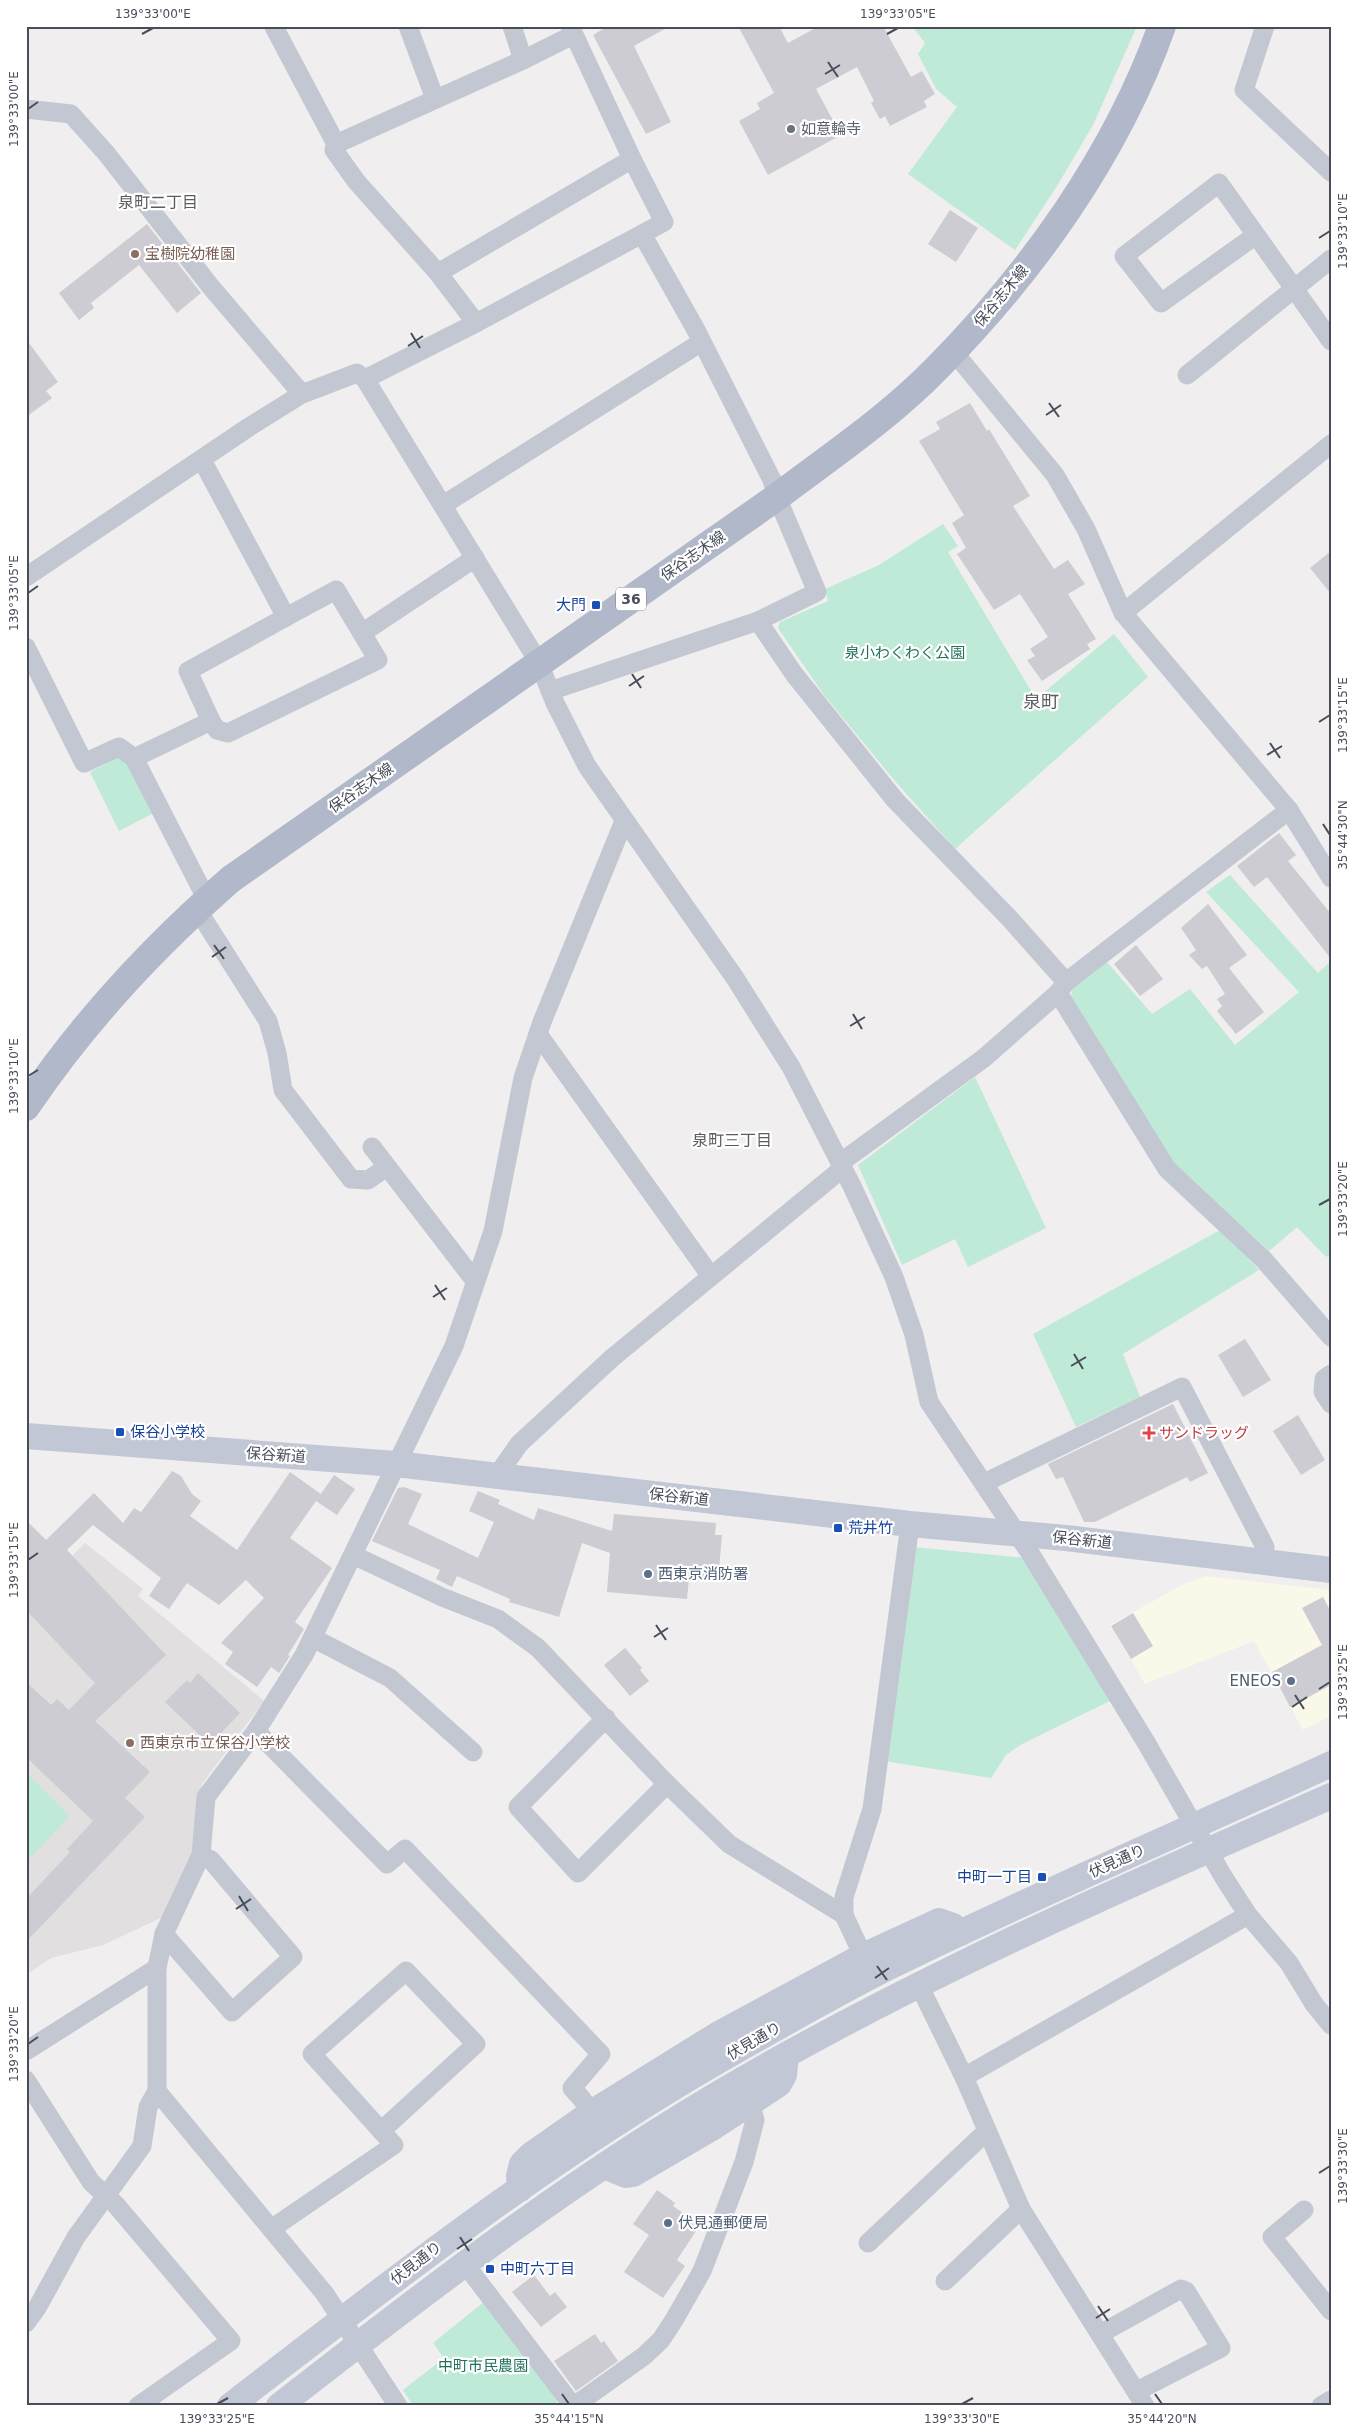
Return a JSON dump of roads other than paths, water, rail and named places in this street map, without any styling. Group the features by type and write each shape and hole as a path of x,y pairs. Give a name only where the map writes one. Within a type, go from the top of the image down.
{"main road":[{"name":"保谷志木線","path":"26,1107 78,1035 116,990 202,905 231,880 776,497 861,435 936,369 1016,280 1098,161 1134,92 1162,26"},
{"name":"保谷新道","path":"26,1436 396,1464 910,1524 1017,1533 1331,1570"},
{"name":"伏見通り","path":"230,2406 446,2240 599,2135 715,2063 877,1974 960,1933 1331,1764"},
{"name":"伏見通り","path":"279,2406 465,2264 604,2166 657,2131 786,2056 919,1985 1001,1944 1331,1796"},
{"path":"520,2189 518,2176 522,2164 531,2155 591,2114 717,2035 863,1956 939,1920 953,1926 960,1933"},
{"path":"604,2166 626,2175 633,2174 750,2104 779,2084 784,2075 786,2056"}],"street":[{"path":"276,26 274,28 336,144 334,150 356,181 438,274 476,323"},
{"path":"408,26 435,99"},
{"path":"512,26 523,60"},
{"path":"1265,26 1244,90 1331,172"},
{"path":"336,144 523,60 572,31 664,222 476,323 365,379"},
{"path":"26,109 71,114 106,152 211,287 302,394"},
{"path":"438,274 632,158"},
{"path":"1256,235 1162,303 1124,256 1218,183 1295,288 1331,341"},
{"path":"550,691 758,621 817,592 776,497 772,480 700,343 696,330 642,234"},
{"path":"1187,374 1331,259"},
{"path":"443,505 700,343"},
{"path":"953,351 1054,475 1086,529 1123,613 1289,810 1331,878"},
{"path":"26,577 249,427 302,394 357,373 365,379 539,663 550,691 587,766 740,986 791,1068 842,1166 894,1277 914,1335 929,1402 1017,1533 1147,1744 1208,1851 1248,1915 1288,1963 1314,2004 1331,2025"},
{"path":"1123,613 1331,444"},
{"path":"202,460 286,617"},
{"path":"362,633 475,558"},
{"path":"336,590 378,660 228,733 216,730 188,671 286,617 336,590"},
{"path":"758,621 794,674 895,800 1011,920 1062,988 1167,1170 1264,1260 1331,1337"},
{"path":"26,647 84,763 119,747 134,758 202,905 268,1021 277,1053 283,1090 301,1117 351,1179 368,1180 387,1167"},
{"path":"134,758 211,721"},
{"path":"496,1477 526,1438 612,1358 710,1275 842,1166 984,1058 1062,988 1289,810"},
{"path":"26,2323 37,2308 76,2237 142,2146 148,2107 157,2091 158,1968 164,1934 201,1855 206,1797 277,1702 312,1638 454,1346 493,1231 523,1078 538,1034 624,821"},
{"path":"538,1034 710,1275"},
{"path":"372,1147 475,1281"},
{"path":"1331,1374 1324,1379 1323,1392 1331,1404"},
{"path":"984,1483 1182,1387 1265,1547 1263,1562"},
{"path":"863,1956 844,1915 844,1896 872,1809 910,1524"},
{"path":"353,1555 442,1597 498,1619 538,1648 667,1784 729,1844 844,1915"},
{"path":"312,1638 390,1678 473,1752"},
{"path":"606,1718 518,1807 578,1873 667,1784"},
{"path":"256,1731 387,1864 405,1849 601,2054 572,2088 582,2099 591,2114"},
{"path":"164,1934 232,2012 293,1957 211,1860 201,1855"},
{"path":"964,2077 1248,1915"},
{"path":"26,2051 158,1968"},
{"path":"271,2229 394,2145 312,2054 406,1971 476,2044 382,2131"},
{"path":"919,1985 964,2077 1021,2209 1100,2334 1141,2398 1221,2348 1186,2291 1181,2289 1100,2334"},
{"path":"26,2080 91,2182 231,2341 138,2406"},
{"path":"157,2091 325,2294 398,2406"},
{"path":"465,2264 573,2406 644,2356 661,2340 674,2320 702,2272 744,2162 755,2120 750,2104"},
{"path":"868,2243 986,2131"},
{"path":"946,2281 1021,2209"},
{"path":"1304,2210 1272,2237 1331,2310"},
{"path":"1321,2406 1331,2400"}],"place":[{"name":"如意輪寺","path":"791,129"},
{"name":"宝樹院幼稚園","path":"135,254"},
{"name":"大門","path":"596,605"},
{"name":"保谷小学校","path":"120,1432"},
{"name":"サンドラッグ","path":"1149,1433"},
{"name":"荒井竹","path":"838,1528"},
{"name":"西東京消防署","path":"648,1574"},
{"name":"ENEOS","path":"1291,1681"},
{"name":"西東京市立保谷小学校","path":"130,1743"},
{"name":"中町一丁目","path":"1042,1877"},
{"name":"伏見通郵便局","path":"668,2223"},
{"name":"中町六丁目","path":"490,2269"}],"district":[{"name":"泉町二丁目","path":"158,202"},
{"name":"泉町","path":"1041,701"},
{"name":"泉町三丁目","path":"732,1140"}],"park label":[{"name":"泉小わくわく公園","path":"905,653"},
{"name":"中町市民農園","path":"483,2366"}]}
